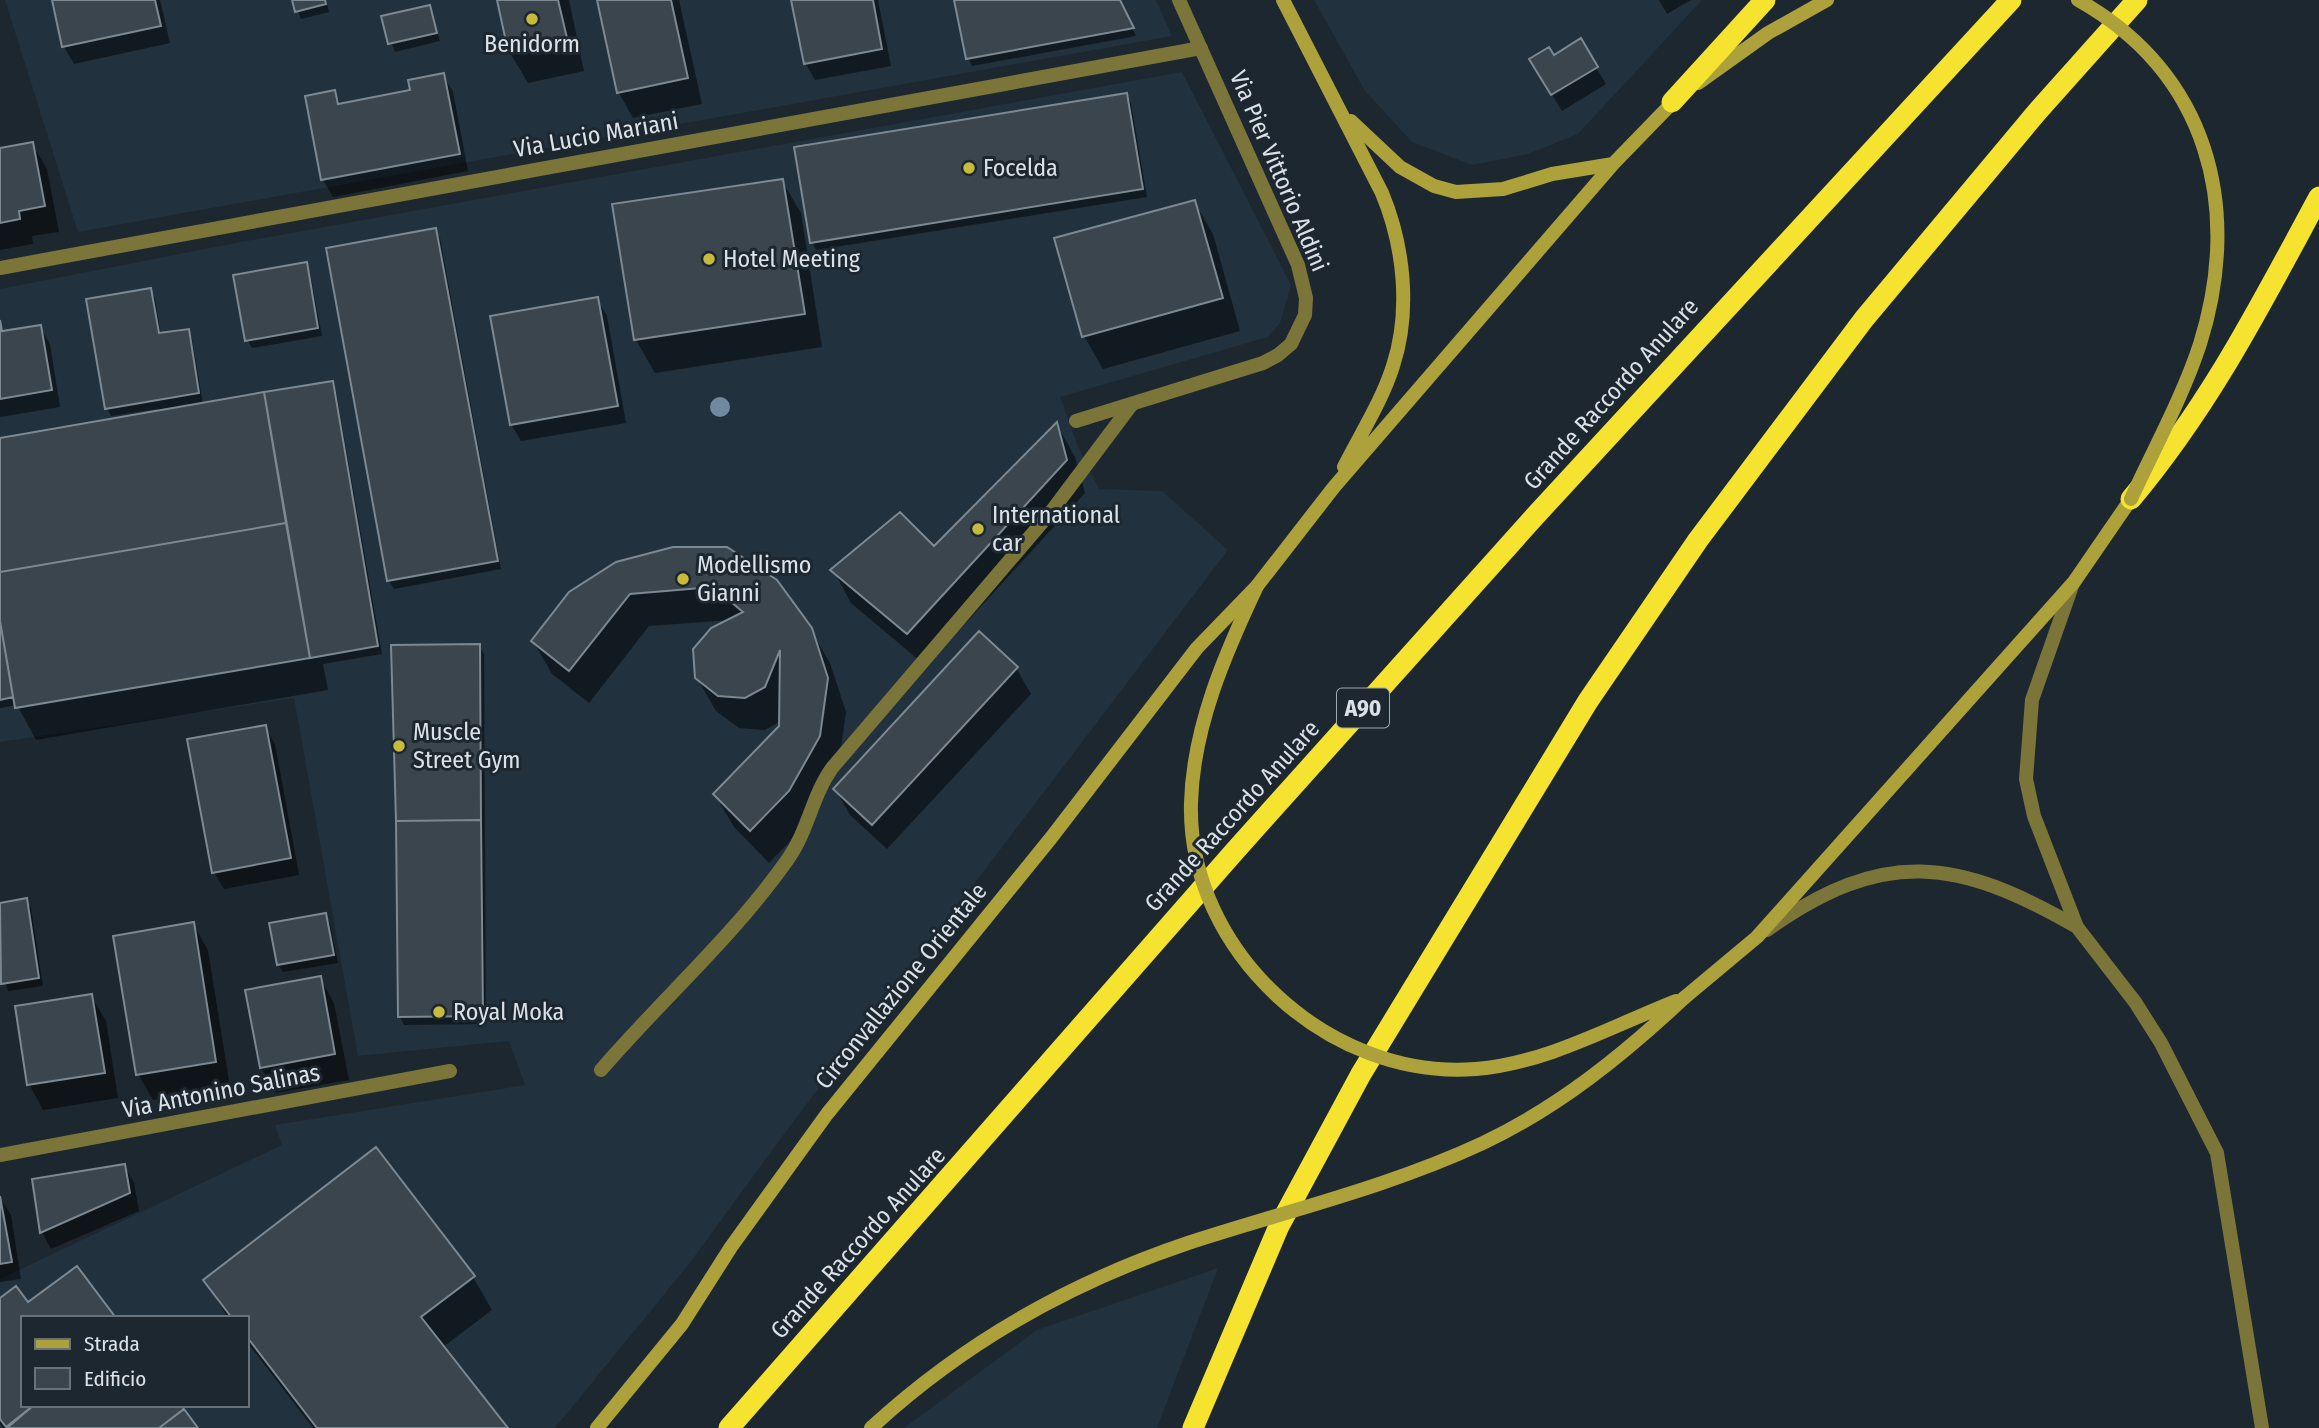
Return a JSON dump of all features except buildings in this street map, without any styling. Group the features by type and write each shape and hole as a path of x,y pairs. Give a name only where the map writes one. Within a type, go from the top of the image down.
{"highway":[{"path":"1672,102 1765,0"},
{"name":"Grande Raccordo Anulare","path":"729,1428 941,1190 1234,852 1536,515 2011,0"},
{"path":"1192,1428 1279,1226 1361,1074 1588,701 1698,540 1864,319 2028,122 2137,0"},
{"path":"2131,499 2172,449 2207,399 2319,197"}],"street":[{"name":"Via Pier Vittorio Aldini","path":"1076,421 1263,363 1291,344 1305,315 1306,298 1298,265 1179,0"},
{"path":"1283,0 1342,112 1395,225 1401,261 1402,308 1394,365 1334,487"},
{"path":"1684,998 1536,1059 1487,1068 1451,1070 1409,1064 1354,1048 1317,1028 1275,995 1238,950 1214,907 1200,871 1191,821 1194,766 1206,714 1222,667 1257,586 1334,487 1613,164 1672,102 1768,33 1827,0"},
{"path":"1757,937 2074,582 2131,499 2199,346 2213,297 2218,250 2218,208 2206,147 2180,95 2151,58 2128,35 2078,0"},
{"name":"Via Lucio Mariani","path":"0,268 1201,48"},
{"path":"1342,112 1400,167 1434,186 1456,192 1503,189 1552,174 1613,164"},
{"path":"601,1070 734,925 787,861 804,829 817,794 832,768 1051,512 1132,404"},
{"path":"2074,582 2032,700 2026,779 2044,848 2077,927 2135,1002 2161,1043 2217,1153 2262,1428"},
{"name":"Circonvallazione Orientale","path":"597,1428 682,1324 731,1247 827,1114 1051,838 1197,648 1257,586"},
{"path":"871,1428 954,1359 1013,1320 1076,1287 1185,1244 1445,1159 1495,1136 1579,1087 1629,1048 1757,937 1801,906 1848,883 1922,871 1946,872 2015,893 2077,927"},
{"name":"Via Antonino Salinas","path":"0,1155 450,1071"}],"shaded area":[{"path":"5,0 1156,0 1172,36 78,232"},
{"path":"1314,0 1702,0 1578,134 1528,154 1472,165 1412,142 1365,91"},
{"path":"1182,72 1291,285 1280,323 1268,337 1060,397 1079,449 1099,489 1162,491 1228,550 793,1122 689,1264 555,1428 0,1428 0,1279 282,1145 275,1125 525,1085 509,1041 358,1056 294,698 0,742 0,289 241,242"},
{"path":"1218,1268 1157,1428 904,1428 1037,1330"}],"place":[{"name":"Benidorm","path":"532,19"},
{"name":"Focelda","path":"969,168"},
{"name":"Hotel Meeting","path":"709,259"},
{"name":"International car","path":"978,529"},
{"name":"Modellismo Gianni","path":"683,579"},
{"name":"Muscle Street Gym","path":"399,746"},
{"name":"Royal Moka","path":"439,1012"}]}
